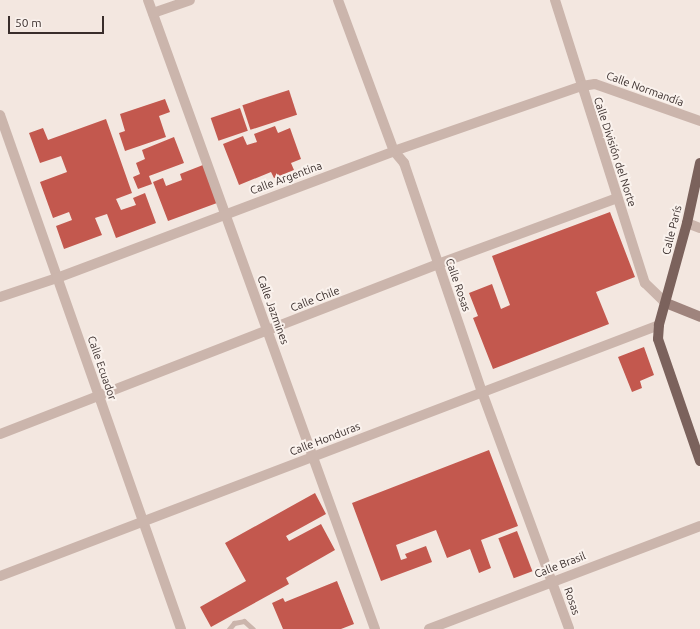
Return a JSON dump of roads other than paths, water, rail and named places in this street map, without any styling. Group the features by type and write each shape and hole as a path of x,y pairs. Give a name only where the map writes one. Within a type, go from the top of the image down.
{"main road":[{"name":"Calle París","path":"700,163 687,223 659,325 658,339 700,461"},
{"path":"666,303 700,317"}],"street":[{"name":"Calle Jazmines","path":"148,0 375,629"},
{"path":"153,13 190,0"},
{"name":"Calle Rosas","path":"338,0 394,151 404,163 482,392 552,581"},
{"name":"Calle División del Norte","path":"555,0 645,283 666,303"},
{"name":"Calle Normandía","path":"582,86 595,84 700,121"},
{"name":"Calle Argentina","path":"0,297 58,278 225,213 394,151 582,86"},
{"name":"Calle Ecuador","path":"1,120 181,629"},
{"name":"Calle Chile","path":"0,434 438,264 618,198"},
{"path":"687,223 700,228"},
{"name":"Calle Honduras","path":"0,576 659,325"},
{"name":"Calle Brasil","path":"429,629 700,526"},
{"name":"Rosas","path":"552,581 569,629"}],"lane":[{"path":"228,629 234,623 244,622 253,629"}]}
